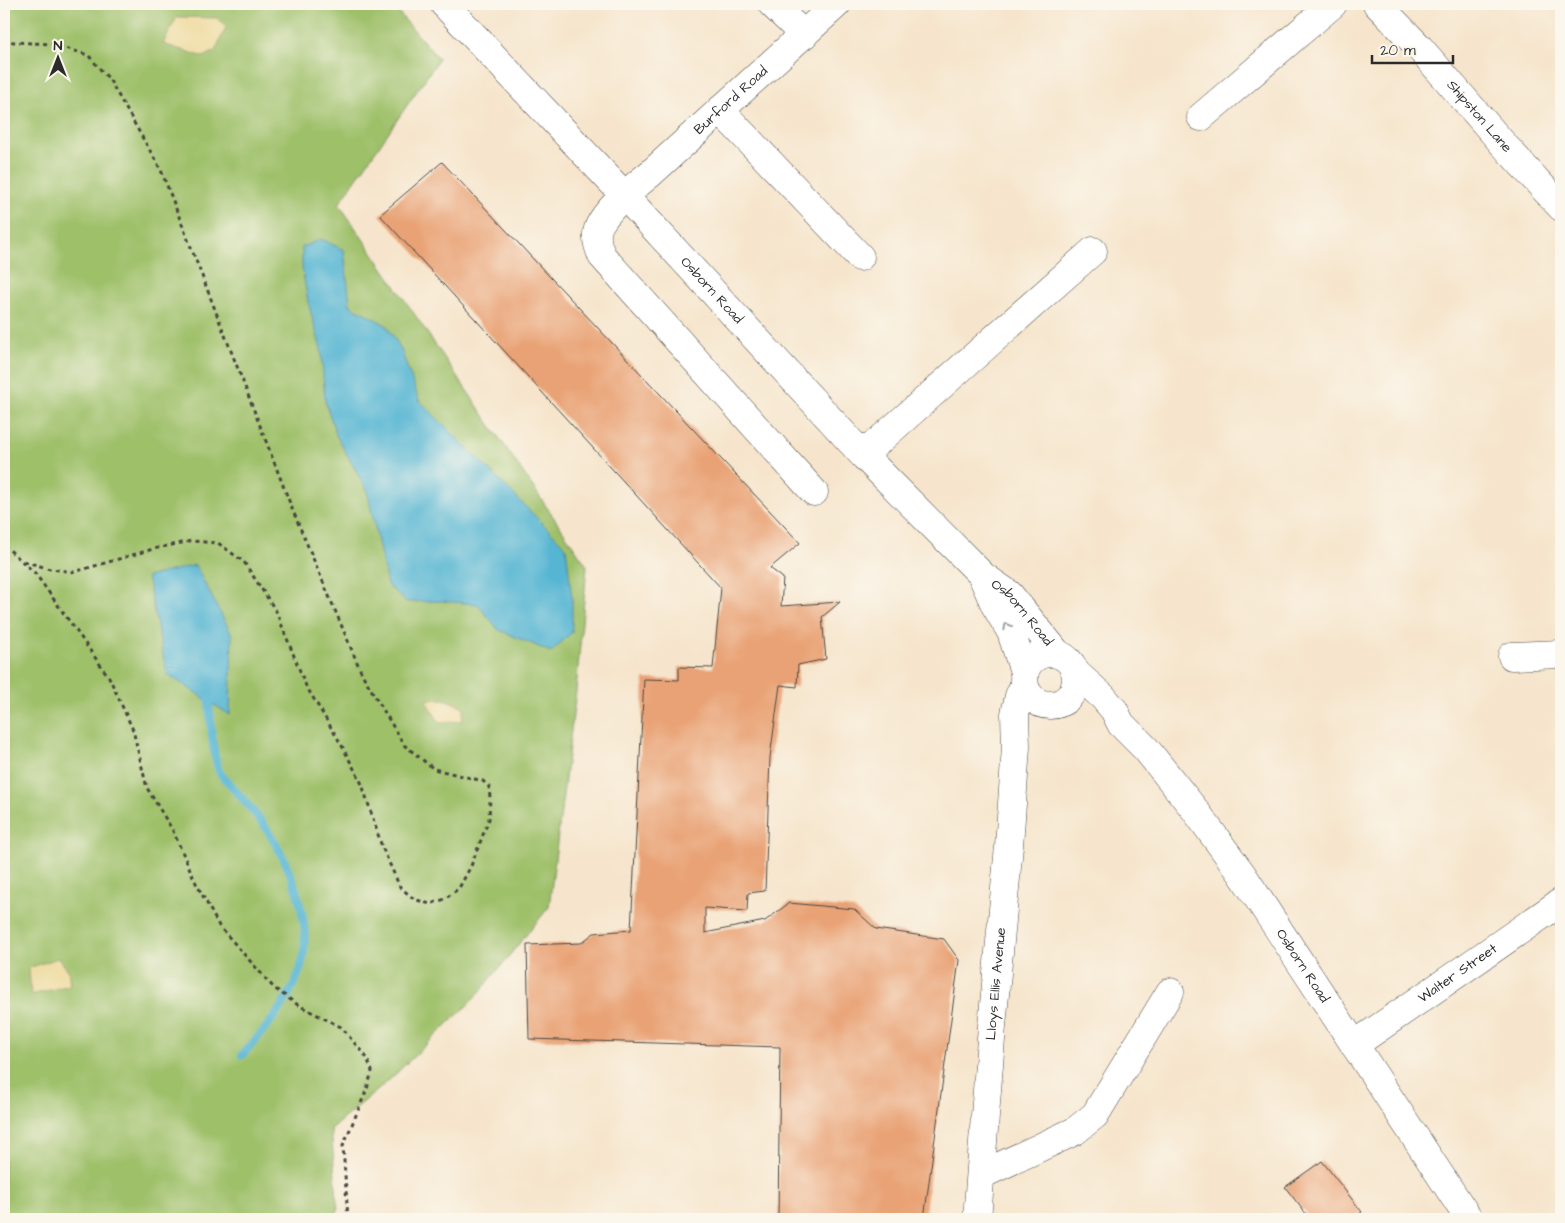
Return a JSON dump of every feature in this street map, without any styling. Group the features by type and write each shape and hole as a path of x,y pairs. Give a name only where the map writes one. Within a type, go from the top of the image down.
{"street":[{"path":"772,4 804,34"},
{"name":"Burford Road","path":"814,492 602,256 596,232 601,222 624,195 838,4"},
{"path":"1202,117 1333,4"},
{"name":"Shipston Lane","path":"1377,4 1418,46 1561,207"},
{"name":"Osborn Road","path":"458,8 624,195 863,455 983,576 1009,594 1057,653"},
{"path":"720,110 860,257"},
{"path":"863,455 1093,252"},
{"name":"Osborn Road","path":"983,576 995,605 1011,632 1024,678"},
{"path":"1016,747 1036,721 1067,692 1069,661 1057,653 1043,653 1031,660 1024,678 1029,695 1036,701 1046,705 1067,692"},
{"path":"1512,656 1561,654"},
{"name":"Lloys Ellis Avenue","path":"977,1219 992,1026 1009,846 1016,747 1015,714 1024,678"},
{"name":"Osborn Road","path":"1067,692 1103,697 1114,710 1121,724 1146,749 1242,874 1469,1219"},
{"name":"Walter Street","path":"1354,1045 1561,902"},
{"path":"981,1175 1075,1131 1095,1116 1170,992"}],"path":[{"path":"4,38 13,42 52,44 88,55 108,80 161,170 293,512 362,674 404,745 434,769 483,781 489,787 489,819 471,866 459,888 445,900 430,904 414,899 400,887 382,847 362,784 341,744 306,686 276,611 244,562 218,543 191,541 153,549 74,572 50,569 20,560"},
{"path":"4,546 35,573 108,677 133,730 147,788 173,831 196,883 219,926 274,988 298,1006 341,1027 367,1058 372,1071 367,1090 343,1146 348,1219"}],"green space":[{"path":"4,4 391,4 439,59 339,204 587,566 576,691 549,907 474,999 385,1084 331,1129 338,1211 330,1219 4,1219"}],"sand":[{"path":"177,17 217,18 226,27 215,51 204,57 163,44"},
{"path":"444,699 464,707 462,721 440,723 425,700"},
{"path":"58,958 68,970 70,985 31,995 29,968"}],"water":[{"path":"321,239 344,250 350,305 386,325 400,347 419,400 566,547 572,599 572,632 551,652 499,630 477,604 441,601 406,602 387,585 367,490 337,437 325,401 321,349 308,302 302,268 302,247"},
{"path":"195,565 232,635 230,715 167,674 147,577"}],"building":[{"path":"442,162 800,543 770,568 783,578 781,606 840,602 822,617 826,659 798,665 797,687 780,685 770,757 765,891 748,893 747,911 705,908 705,933 765,921 789,903 854,909 876,929 944,939 959,960 924,1219 778,1219 780,1047 529,1039 527,945 581,943 594,933 631,930 644,679 679,680 679,667 713,668 721,588 380,215"},
{"path":"1322,1161 1362,1212 1351,1219 1310,1219 1285,1187"}],"waterway":[{"path":"209,701 217,766 222,776 266,828 285,861 299,899 305,938 303,957 293,986 274,1017 242,1055"}]}
